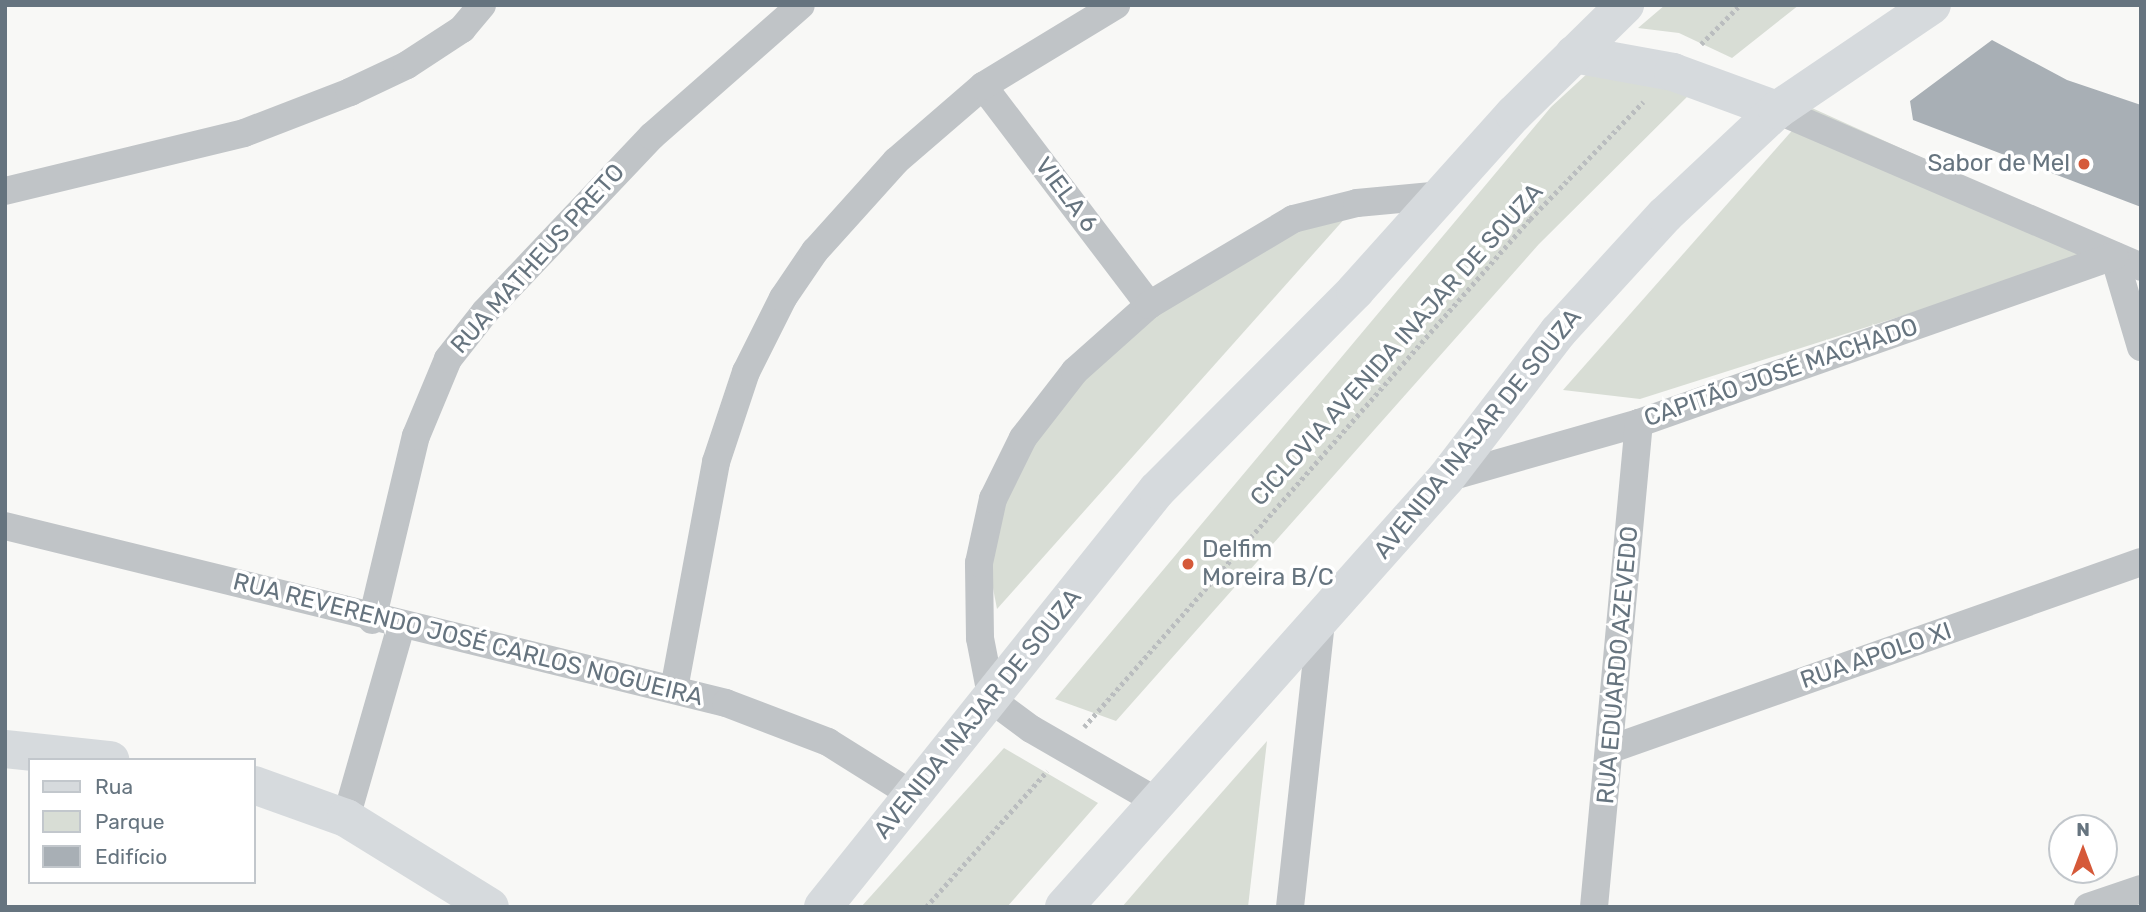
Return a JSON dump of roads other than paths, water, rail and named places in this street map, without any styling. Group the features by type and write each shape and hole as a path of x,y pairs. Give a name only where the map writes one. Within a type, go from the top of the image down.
{"main road":[{"name":"AVENIDA INAJAR DE SOUZA","path":"823,907 992,700 1157,490 1443,195 1574,54 1625,5"},
{"name":"AVENIDA INAJAR DE SOUZA","path":"1064,907 1446,478 1558,332 1665,215 1777,110 1932,5"},
{"path":"1574,54 1673,72 1777,110"},
{"path":"5,749 91,758"},
{"path":"256,786 346,818 490,907"}],"street":[{"path":"5,191 244,133 350,92 407,65 462,29 482,5"},
{"name":"RUA MATHEUS PRETO","path":"372,620 416,436 448,359 485,312 652,136 801,5"},
{"path":"674,689 716,462 746,372 783,298 815,251 896,161 983,86 1116,5"},
{"name":"VIELA 6","path":"983,86 1149,305"},
{"path":"1777,110 2141,267"},
{"path":"1158,802 1067,749 992,700 980,638 979,563 993,499 1023,438 1075,371 1149,305 1293,219 1357,203 1443,195"},
{"path":"2114,256 2141,346"},
{"name":"CAPITÃO JOSÉ MACHADO","path":"1446,478 1639,423 2114,256"},
{"name":"RUA EDUARDO AZEVEDO","path":"1594,907 1612,749 1639,423"},
{"name":"RUA REVERENDO JOSÉ CARLOS NOGUEIRA","path":"5,526 372,620 674,689 828,742 914,796"},
{"name":"RUA APOLO XI","path":"1612,749 2141,562"},
{"path":"1290,907 1321,621"},
{"path":"346,818 401,626"},
{"path":"2088,907 2141,889"}],"place":[{"name":"Sabor de Mel","path":"2084,164"},
{"name":"Delfim Moreira B/C","path":"1188,564"}]}
